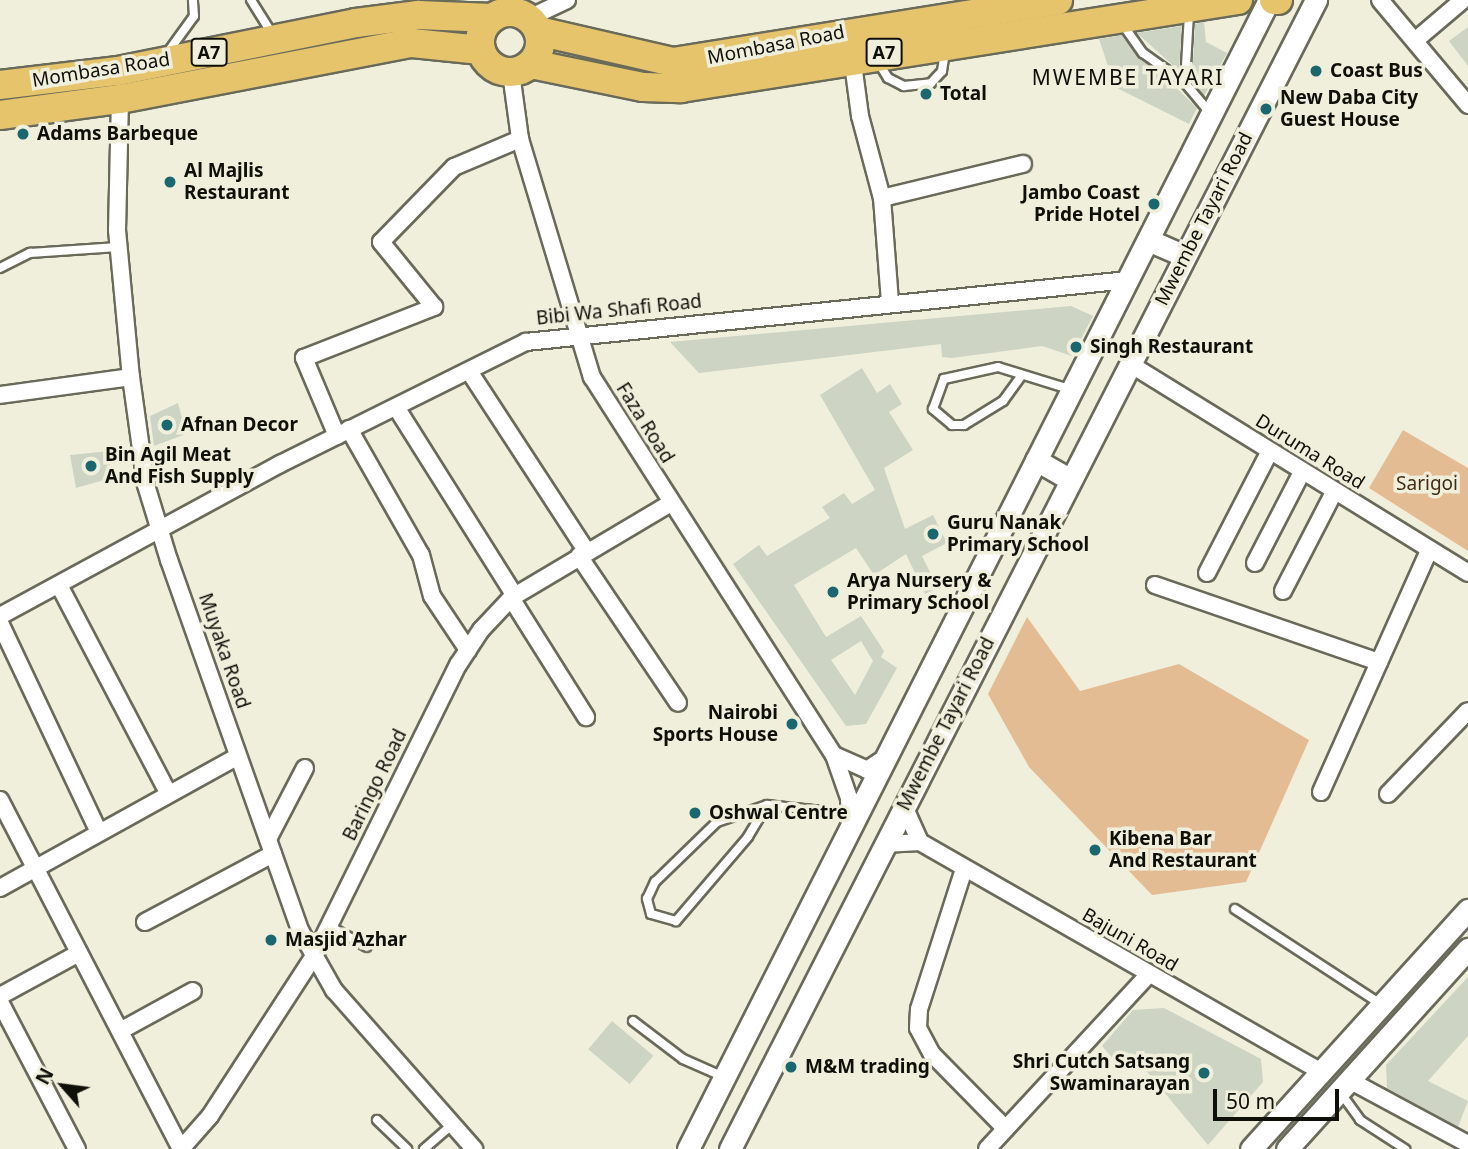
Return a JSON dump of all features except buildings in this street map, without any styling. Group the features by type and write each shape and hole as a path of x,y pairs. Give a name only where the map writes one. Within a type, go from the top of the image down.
{"highway":[{"name":"Mombasa Road","path":"0,85 161,62 275,39 418,15 516,16 673,62 1002,4 1058,0"},
{"name":"A7","path":"521,69 663,89 863,55 1238,0"},
{"path":"516,16 540,49 521,69 492,67 481,50 481,32 516,16"},
{"name":"Mombasa Road","path":"0,115 120,99 412,43 481,50"}],"street":[{"path":"516,16 567,0"},
{"name":"Mwembe Tayari Road","path":"688,1149 850,821 886,758 1211,114 1274,0"},
{"name":"Mwembe Tayari Road","path":"730,1149 1316,0"},
{"path":"1380,0 1417,39 1468,105"},
{"path":"1417,39 1463,0"},
{"path":"863,55 860,116 882,198 890,301"},
{"name":"Faza Road","path":"521,69 520,139 576,335 593,377 834,755 850,821"},
{"name":"Muyaka Road","path":"120,99 118,247 131,377 146,485 160,532 270,846 314,956 334,990 474,1149"},
{"path":"468,650 432,596 421,555 343,432 304,358 433,307 382,242 454,167 520,139"},
{"path":"882,198 1023,164"},
{"path":"1148,240 1185,256"},
{"name":"Bibi Wa Shafi Road","path":"0,616 343,432 526,342 890,301 1128,280"},
{"name":"Duruma Road","path":"1130,364 1468,573"},
{"path":"469,371 678,703"},
{"path":"0,395 131,377"},
{"path":"396,407 586,717"},
{"path":"1207,573 1270,451"},
{"path":"1036,460 1071,480"},
{"path":"1255,563 1302,472"},
{"path":"1283,591 1334,492"},
{"name":"Baringo Road","path":"181,1149 210,1115 314,956 468,650 513,597 671,503"},
{"path":"1321,792 1429,551"},
{"path":"1155,584 1379,662"},
{"path":"60,585 168,793"},
{"path":"0,623 99,832"},
{"path":"916,698 950,718"},
{"path":"1388,794 1468,711"},
{"path":"834,755 867,770 886,758"},
{"path":"0,888 238,756"},
{"path":"145,922 270,846 305,768"},
{"path":"0,800 181,1149"},
{"path":"884,844 920,842 904,806"},
{"path":"261,818 283,816"},
{"name":"Bajuni Road","path":"920,842 1147,975 1321,1072"},
{"path":"964,869 919,1009 918,1028 932,1054 1006,1129"},
{"path":"1251,1149 1468,910"},
{"path":"1287,1149 1468,949"},
{"path":"788,951 822,968"},
{"path":"0,996 79,953"},
{"path":"987,1149 1147,975"},
{"path":"120,1031 193,991"},
{"path":"0,1002 76,1149"},
{"path":"1357,1032 1380,1046"},
{"path":"1344,1086 1466,1138"}],"lane":[{"path":"161,62 194,16 192,0"},
{"path":"251,0 275,39"},
{"path":"1185,83 1189,7"},
{"path":"1119,18 1143,53 1185,83 1211,114"},
{"path":"863,55 888,78 904,86 931,83 943,71 947,43"},
{"path":"0,268 30,253 118,247"},
{"path":"1022,375 1003,401 964,425 952,425 933,409 944,379 998,367 1072,390"},
{"path":"767,804 748,837 676,921 651,914 648,899 655,882 698,837 717,822 767,804 850,821"},
{"path":"1235,909 1382,1005"},
{"path":"329,926 367,947"},
{"path":"633,1021 683,1059 724,1077"},
{"path":"1344,1086 1360,1120 1405,1149"},
{"path":"377,1120 407,1149"},
{"path":"424,1149 452,1125"}],"green space":[{"name":"Sarigoi","path":"1403,430 1468,468 1468,551 1369,488"},
{"path":"1027,617 1080,691 1179,664 1309,740 1246,882 1152,895 1029,767 988,694"}],"place":[{"name":"Coast Bus","path":"1316,71"},
{"name":"Total","path":"926,94"},
{"name":"New Daba City Guest House","path":"1266,109"},
{"name":"Adams Barbeque","path":"23,134"},
{"name":"Al Majlis Restaurant","path":"170,182"},
{"name":"Jambo Coast Pride Hotel","path":"1154,204"},
{"name":"Singh Restaurant","path":"1076,347"},
{"name":"Afnan Decor","path":"167,425"},
{"name":"Bin Agil Meat And Fish Supply","path":"91,466"},
{"name":"Guru Nanak Primary School","path":"933,534"},
{"name":"Arya Nursery & Primary School","path":"833,592"},
{"name":"Nairobi Sports House","path":"792,724"},
{"name":"Oshwal Centre","path":"695,813"},
{"name":"Kibena Bar And Restaurant","path":"1095,850"},
{"name":"Masjid Azhar","path":"271,940"},
{"name":"M&M trading","path":"791,1067"},
{"name":"Shri Cutch Satsang Swaminarayan","path":"1204,1073"}],"district":[{"name":"MWEMBE TAYARI","path":"1128,77"}]}
